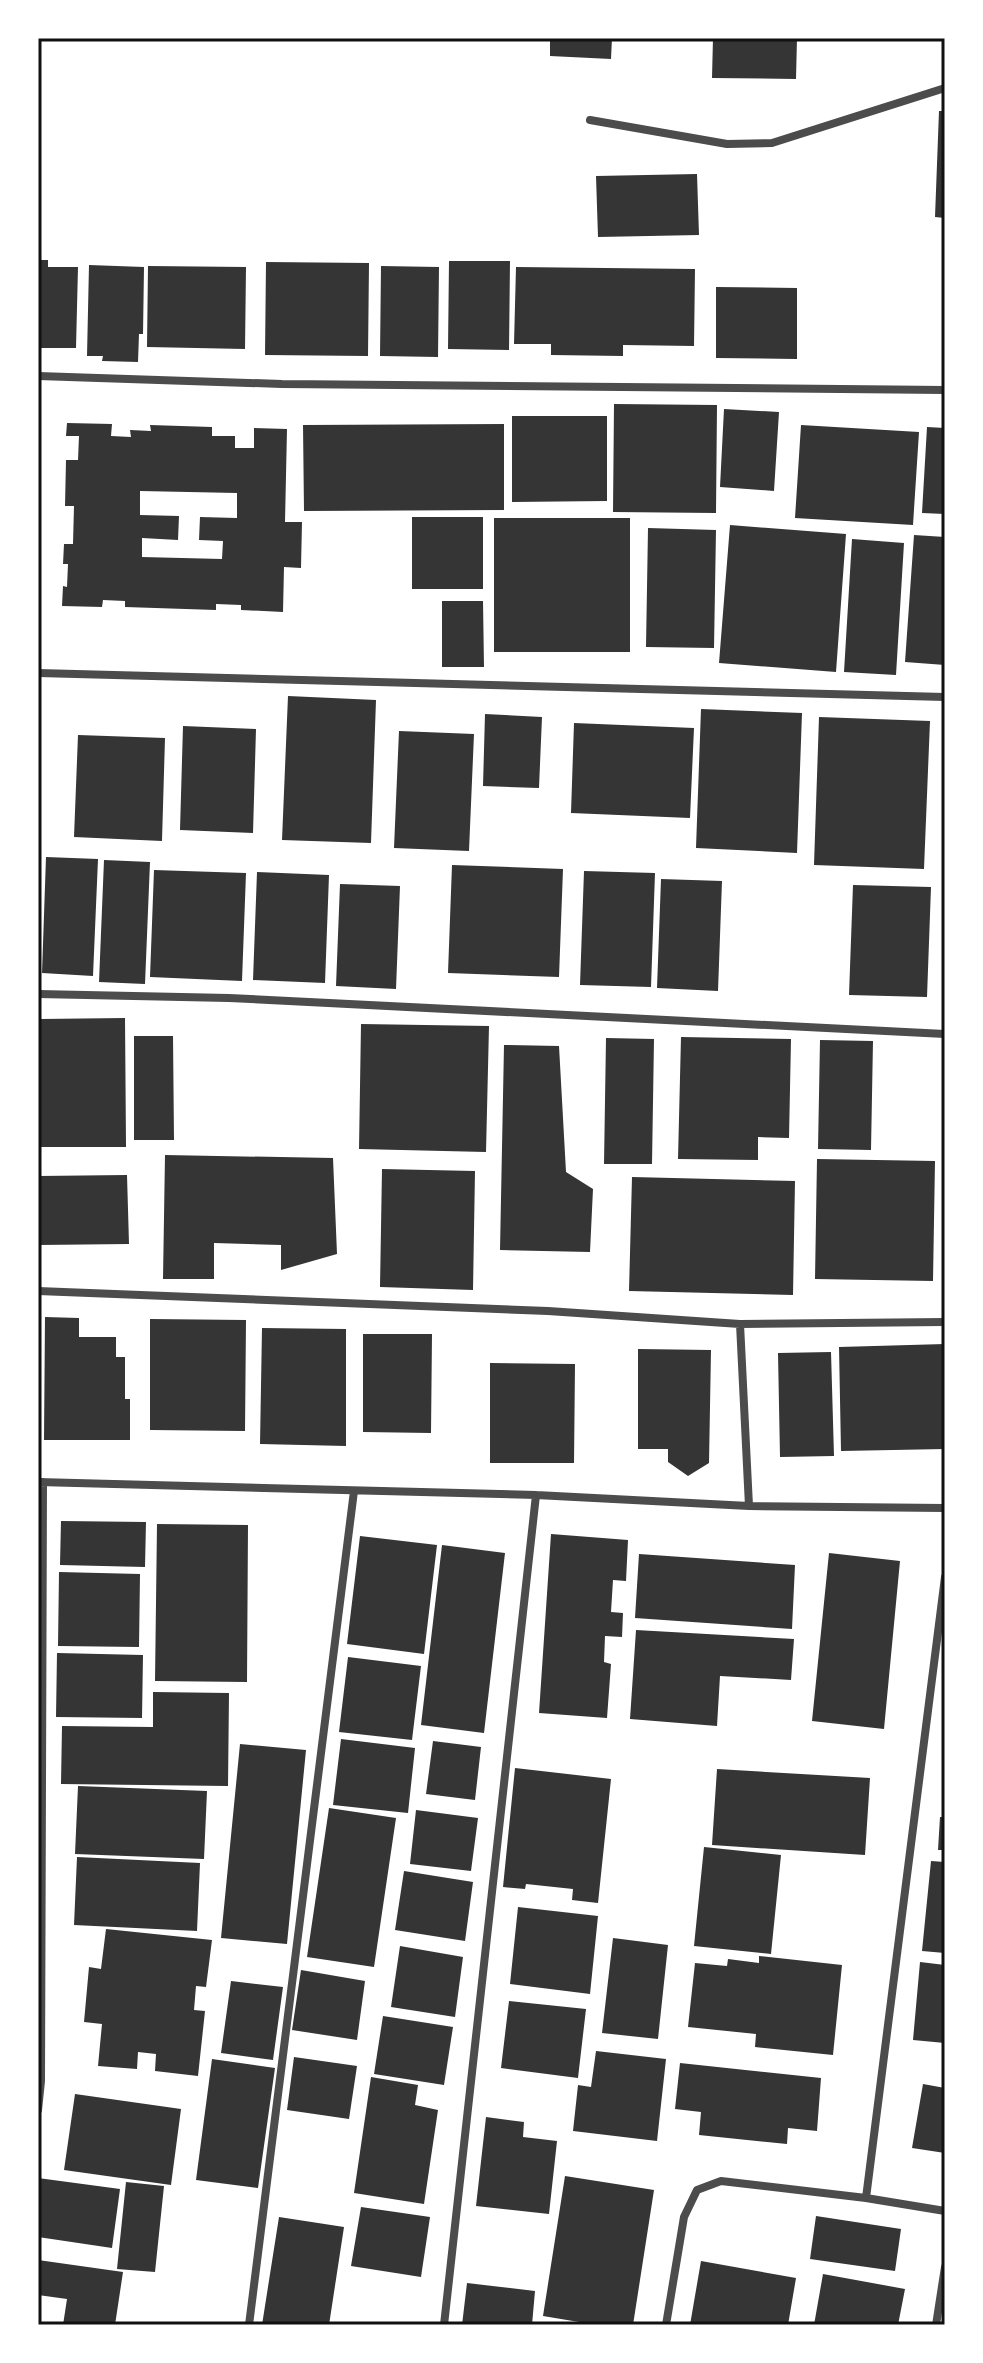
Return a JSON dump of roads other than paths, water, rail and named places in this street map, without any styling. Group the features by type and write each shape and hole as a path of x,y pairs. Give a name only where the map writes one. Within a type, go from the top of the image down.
{"street":[{"path":"590,120 727,144 772,143 945,88"},
{"path":"38,376 282,384 945,390"},
{"path":"38,673 945,697"},
{"path":"38,994 229,998 945,1034"},
{"path":"38,1291 548,1311 740,1324 945,1322"},
{"path":"740,1324 749,1506"},
{"path":"38,2110 41,2081 41,1482 536,1495 749,1506 945,1508"},
{"path":"249,2325 354,1491"},
{"path":"444,2325 536,1495"},
{"path":"866,2198 945,1577"},
{"path":"666,2325 684,2217 697,2190 721,2181 945,2211"},
{"path":"936,2325 945,2267"}]}
